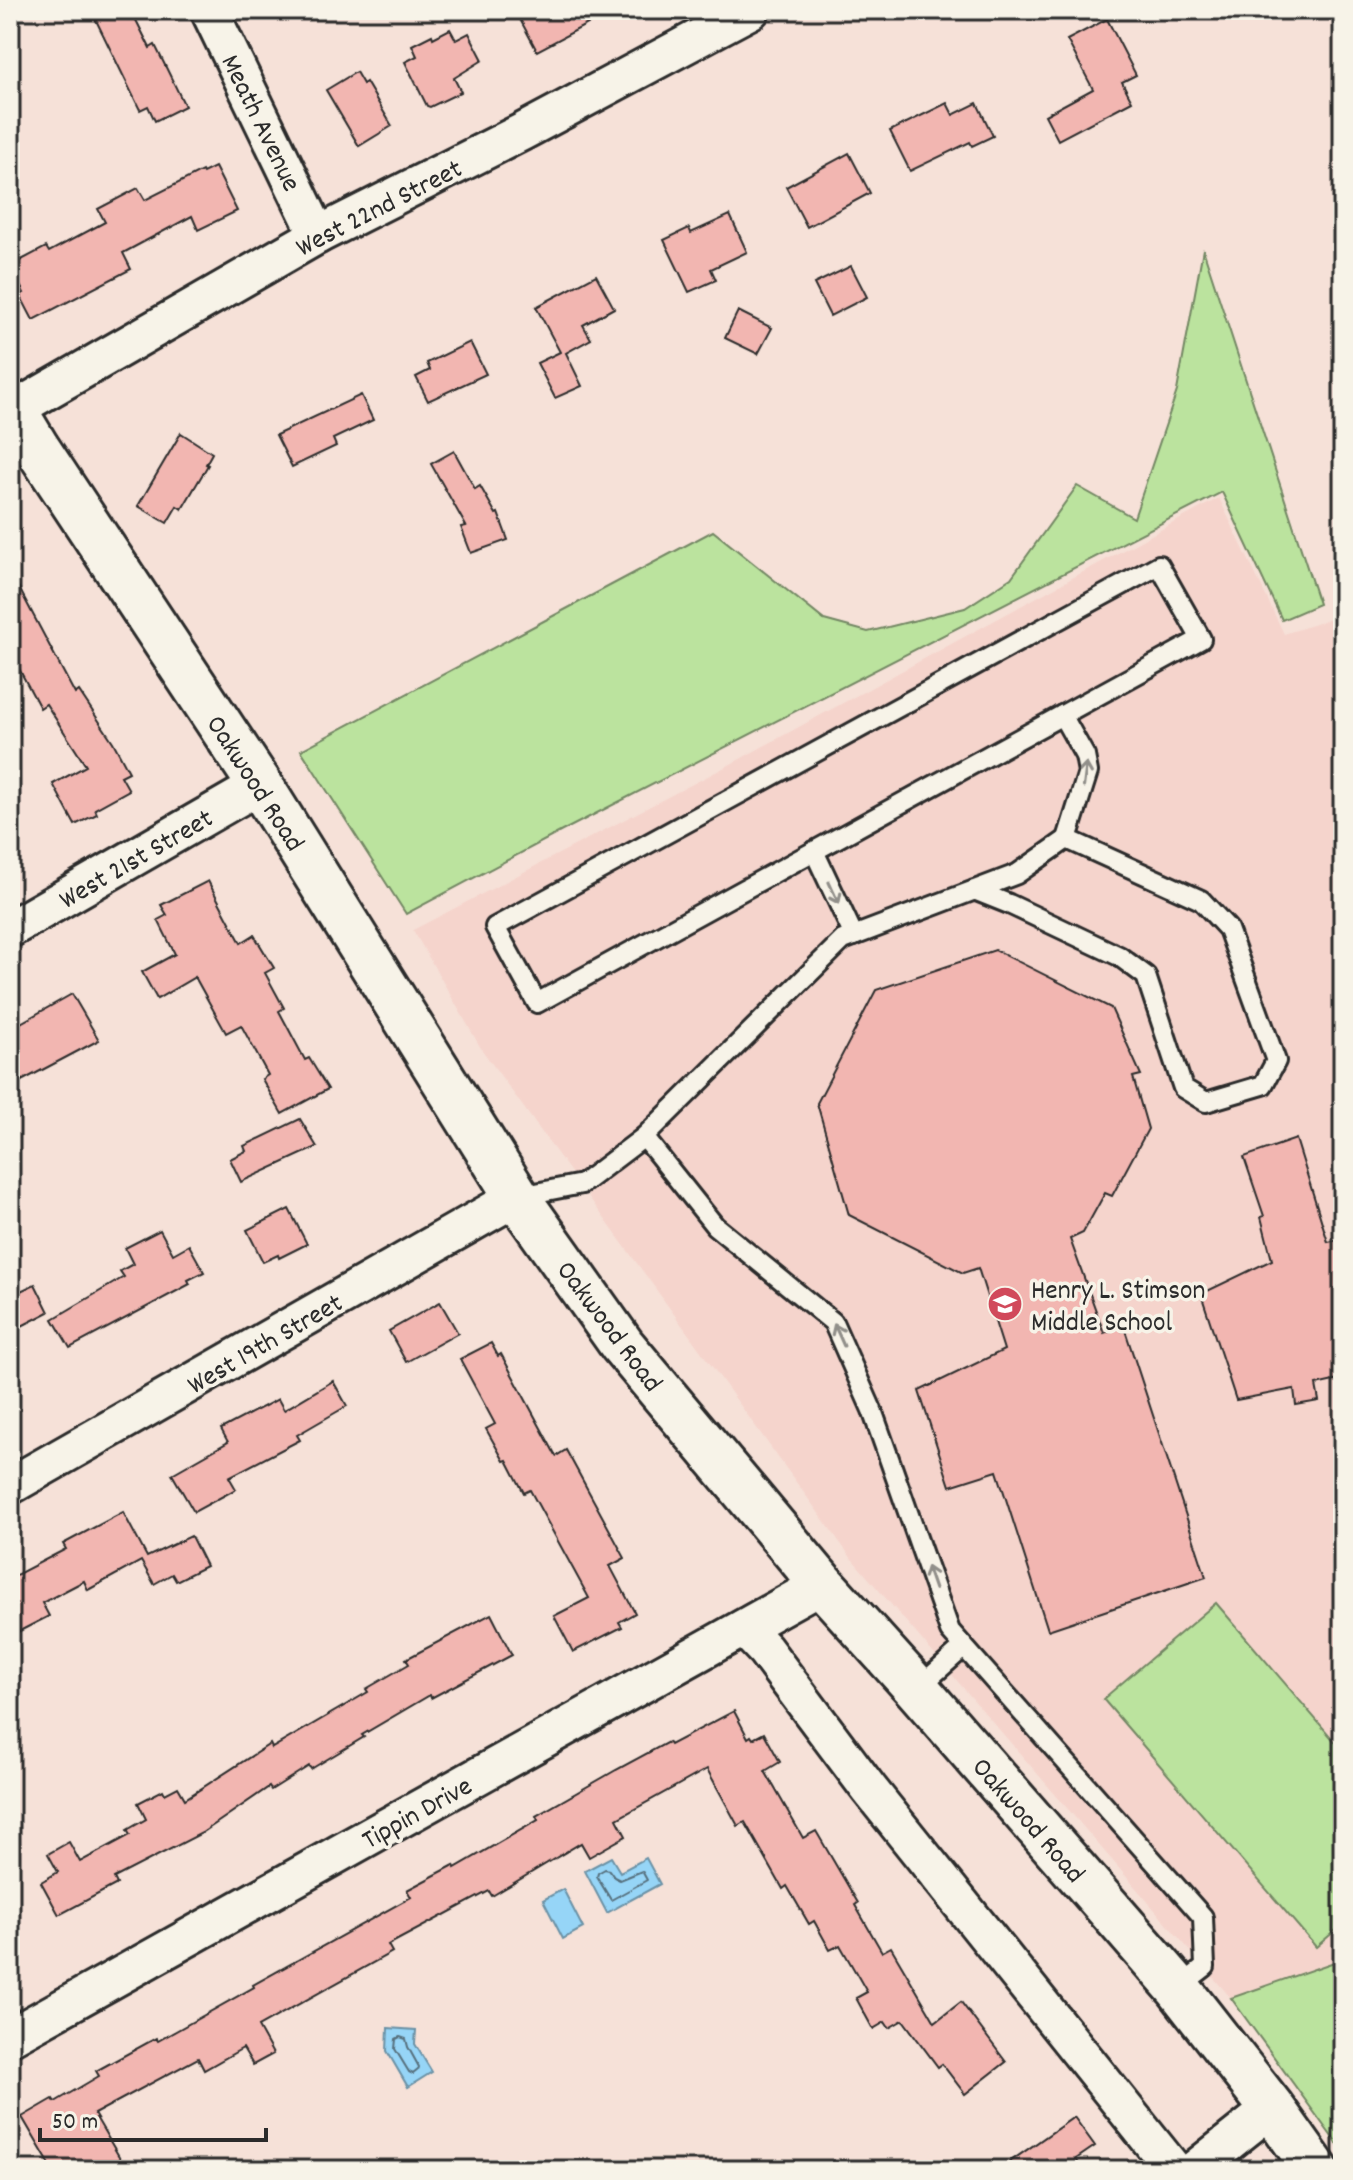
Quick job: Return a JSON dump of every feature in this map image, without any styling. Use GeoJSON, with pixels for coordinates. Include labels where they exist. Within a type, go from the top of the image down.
{"type":"FeatureCollection","features":[{"type":"Feature","properties":{"kind":"main road","name":"Oakwood Road"},"geometry":{"type":"LineString","coordinates":[[12,408],[260,785],[517,1197],[622,1345],[822,1584],[1178,1988],[1316,2170]]}},
{"type":"Feature","properties":{"kind":"street","name":"Meath Avenue"},"geometry":{"type":"LineString","coordinates":[[209,10],[318,235]]}},
{"type":"Feature","properties":{"kind":"street","name":"West 22nd Street"},"geometry":{"type":"LineString","coordinates":[[12,408],[318,235],[522,132],[751,10]]}},
{"type":"Feature","properties":{"kind":"street","name":"West 21st Street"},"geometry":{"type":"LineString","coordinates":[[10,929],[260,785]]}},
{"type":"Feature","properties":{"kind":"street","name":"West 19th Street"},"geometry":{"type":"LineString","coordinates":[[10,1486],[517,1197]]}},
{"type":"Feature","properties":{"kind":"street","name":"Tippin Drive"},"geometry":{"type":"LineString","coordinates":[[10,2037],[822,1584]]}},
{"type":"Feature","properties":{"kind":"street"},"geometry":{"type":"LineString","coordinates":[[744,1628],[765,1650],[869,1789],[1174,2170]]}},
{"type":"Feature","properties":{"kind":"street"},"geometry":{"type":"LineString","coordinates":[[1194,2170],[1272,2108]]}},
{"type":"Feature","properties":{"kind":"lane"},"geometry":{"type":"LineString","coordinates":[[1159,565],[1201,639],[1062,715],[537,1003],[495,927],[1159,565]]}},
{"type":"Feature","properties":{"kind":"lane"},"geometry":{"type":"LineString","coordinates":[[517,1197],[582,1184],[644,1137],[843,940],[1017,874],[1067,839],[1088,772],[1085,756],[1062,715]]}},
{"type":"Feature","properties":{"kind":"lane"},"geometry":{"type":"LineString","coordinates":[[974,890],[1119,956],[1146,976],[1183,1088],[1206,1102],[1263,1085],[1276,1061],[1228,929],[1201,900],[1067,839]]}},
{"type":"Feature","properties":{"kind":"lane"},"geometry":{"type":"LineString","coordinates":[[814,851],[854,936]]}},
{"type":"Feature","properties":{"kind":"lane"},"geometry":{"type":"LineString","coordinates":[[644,1137],[715,1226],[833,1322],[872,1410],[950,1631],[1203,1917],[1205,1967],[1178,1988]]}},
{"type":"Feature","properties":{"kind":"lane"},"geometry":{"type":"LineString","coordinates":[[917,1689],[964,1647]]}},
{"type":"Feature","properties":{"kind":"shaded area","name":"Henry L. Stimson Middle School"},"geometry":{"type":"Polygon","coordinates":[[[1219,498],[1284,634],[1343,615],[1343,1959],[1231,1998],[852,1559],[482,1050],[413,930],[731,764],[1219,498]]]}},
{"type":"Feature","properties":{"kind":"green space"},"geometry":{"type":"Polygon","coordinates":[[[1203,249],[1319,604],[1282,620],[1222,492],[406,914],[301,750],[713,531],[824,620],[868,632],[965,608],[1011,578],[1077,486],[1134,518],[1177,391],[1203,249]]]}},
{"type":"Feature","properties":{"kind":"green space"},"geometry":{"type":"Polygon","coordinates":[[[1216,1603],[1343,1751],[1343,1924],[1316,1947],[1103,1699],[1216,1603]]]}},
{"type":"Feature","properties":{"kind":"green space"},"geometry":{"type":"Polygon","coordinates":[[[1343,1959],[1343,2152],[1231,1998],[1343,1959]]]}},
{"type":"Feature","properties":{"kind":"water"},"geometry":{"type":"Polygon","coordinates":[[[611,1857],[620,1872],[646,1858],[660,1884],[607,1913],[585,1871],[611,1857]]]}},
{"type":"Feature","properties":{"kind":"water"},"geometry":{"type":"Polygon","coordinates":[[[563,1889],[583,1928],[563,1939],[543,1900],[563,1889]]]}},
{"type":"Feature","properties":{"kind":"water"},"geometry":{"type":"Polygon","coordinates":[[[388,2028],[416,2030],[415,2044],[432,2072],[408,2087],[387,2051],[388,2028]]]}},
{"type":"Feature","properties":{"kind":"building"},"geometry":{"type":"Polygon","coordinates":[[[91,10],[131,10],[150,48],[155,45],[185,106],[155,121],[148,106],[140,110],[91,10]]]}},
{"type":"Feature","properties":{"kind":"building"},"geometry":{"type":"Polygon","coordinates":[[[515,10],[614,10],[537,51],[515,10]]]}},
{"type":"Feature","properties":{"kind":"building"},"geometry":{"type":"Polygon","coordinates":[[[1107,19],[1136,75],[1122,82],[1132,101],[1058,140],[1045,115],[1093,89],[1067,40],[1107,19]]]}},
{"type":"Feature","properties":{"kind":"building"},"geometry":{"type":"Polygon","coordinates":[[[450,29],[456,40],[469,33],[483,60],[454,78],[461,92],[430,107],[405,62],[417,56],[412,45],[450,29]]]}},
{"type":"Feature","properties":{"kind":"building"},"geometry":{"type":"Polygon","coordinates":[[[356,72],[363,84],[366,82],[392,126],[359,146],[326,90],[356,72]]]}},
{"type":"Feature","properties":{"kind":"building"},"geometry":{"type":"Polygon","coordinates":[[[947,103],[953,115],[977,103],[993,136],[972,146],[970,142],[910,171],[890,131],[947,103]]]}},
{"type":"Feature","properties":{"kind":"building"},"geometry":{"type":"Polygon","coordinates":[[[849,153],[870,193],[807,227],[786,187],[849,153]]]}},
{"type":"Feature","properties":{"kind":"building"},"geometry":{"type":"Polygon","coordinates":[[[215,167],[237,211],[198,230],[192,216],[123,253],[131,269],[33,320],[10,266],[46,247],[49,252],[105,222],[98,209],[138,188],[145,200],[215,167]]]}},
{"type":"Feature","properties":{"kind":"building"},"geometry":{"type":"Polygon","coordinates":[[[730,215],[747,252],[711,269],[716,280],[689,292],[664,240],[689,228],[691,233],[730,215]]]}},
{"type":"Feature","properties":{"kind":"building"},"geometry":{"type":"Polygon","coordinates":[[[851,266],[867,297],[830,316],[814,284],[851,266]]]}},
{"type":"Feature","properties":{"kind":"building"},"geometry":{"type":"Polygon","coordinates":[[[596,275],[614,308],[583,325],[591,339],[566,353],[582,386],[555,398],[537,363],[560,352],[536,307],[596,275]]]}},
{"type":"Feature","properties":{"kind":"building"},"geometry":{"type":"Polygon","coordinates":[[[738,311],[772,328],[758,354],[725,338],[738,311]]]}},
{"type":"Feature","properties":{"kind":"building"},"geometry":{"type":"Polygon","coordinates":[[[470,342],[486,374],[428,401],[416,377],[430,370],[427,363],[470,342]]]}},
{"type":"Feature","properties":{"kind":"building"},"geometry":{"type":"Polygon","coordinates":[[[361,395],[373,420],[333,439],[336,446],[292,467],[276,435],[361,395]]]}},
{"type":"Feature","properties":{"kind":"building"},"geometry":{"type":"Polygon","coordinates":[[[181,433],[212,453],[182,509],[177,506],[167,523],[138,506],[181,433]]]}},
{"type":"Feature","properties":{"kind":"building"},"geometry":{"type":"Polygon","coordinates":[[[454,451],[475,489],[480,486],[498,513],[508,540],[471,553],[461,527],[466,526],[431,464],[454,451]]]}},
{"type":"Feature","properties":{"kind":"building"},"geometry":{"type":"Polygon","coordinates":[[[10,571],[75,694],[79,691],[129,772],[121,776],[129,790],[95,809],[97,814],[75,825],[53,784],[86,766],[46,704],[40,708],[10,652],[10,571]]]}},
{"type":"Feature","properties":{"kind":"building"},"geometry":{"type":"Polygon","coordinates":[[[208,881],[241,943],[254,935],[274,968],[265,973],[284,1008],[279,1011],[305,1060],[309,1058],[328,1089],[282,1114],[262,1079],[268,1075],[241,1025],[226,1033],[195,977],[157,999],[142,972],[175,954],[158,920],[167,915],[161,905],[208,881]]]}},
{"type":"Feature","properties":{"kind":"building"},"geometry":{"type":"Polygon","coordinates":[[[995,950],[1111,1008],[1141,1075],[1133,1077],[1148,1129],[1112,1196],[1105,1193],[1083,1233],[1070,1239],[1104,1333],[1120,1327],[1122,1331],[1125,1330],[1206,1577],[1048,1630],[997,1471],[950,1486],[919,1391],[1004,1350],[978,1268],[963,1273],[849,1215],[817,1103],[876,990],[995,950]]]}},
{"type":"Feature","properties":{"kind":"building"},"geometry":{"type":"Polygon","coordinates":[[[72,994],[99,1040],[10,1087],[10,1029],[72,994]]]}},
{"type":"Feature","properties":{"kind":"building"},"geometry":{"type":"Polygon","coordinates":[[[300,1119],[317,1147],[241,1182],[230,1159],[246,1151],[244,1146],[300,1119]]]}},
{"type":"Feature","properties":{"kind":"building"},"geometry":{"type":"Polygon","coordinates":[[[1296,1139],[1328,1242],[1343,1239],[1343,1379],[1316,1385],[1319,1401],[1296,1405],[1294,1389],[1236,1400],[1201,1294],[1272,1260],[1261,1217],[1264,1216],[1244,1157],[1296,1139]]]}},
{"type":"Feature","properties":{"kind":"building"},"geometry":{"type":"Polygon","coordinates":[[[289,1209],[307,1244],[263,1262],[247,1230],[289,1209]]]}},
{"type":"Feature","properties":{"kind":"building"},"geometry":{"type":"Polygon","coordinates":[[[160,1230],[173,1254],[189,1245],[204,1272],[188,1280],[190,1284],[70,1348],[53,1319],[124,1277],[120,1271],[133,1264],[125,1248],[160,1230]]]}},
{"type":"Feature","properties":{"kind":"building"},"geometry":{"type":"Polygon","coordinates":[[[35,1284],[49,1312],[10,1332],[10,1296],[35,1284]]]}},
{"type":"Feature","properties":{"kind":"building"},"geometry":{"type":"Polygon","coordinates":[[[440,1302],[458,1333],[406,1362],[389,1331],[440,1302]]]}},
{"type":"Feature","properties":{"kind":"building"},"geometry":{"type":"Polygon","coordinates":[[[491,1343],[498,1356],[501,1354],[556,1456],[566,1450],[625,1558],[610,1566],[635,1613],[619,1622],[622,1627],[573,1652],[554,1616],[589,1598],[530,1490],[524,1493],[486,1429],[495,1424],[460,1359],[491,1343]]]}},
{"type":"Feature","properties":{"kind":"building"},"geometry":{"type":"Polygon","coordinates":[[[333,1381],[347,1406],[297,1435],[300,1440],[229,1477],[236,1489],[194,1512],[172,1474],[228,1442],[221,1429],[278,1399],[284,1410],[333,1381]]]}},
{"type":"Feature","properties":{"kind":"building"},"geometry":{"type":"Polygon","coordinates":[[[123,1512],[147,1557],[191,1536],[206,1566],[176,1581],[172,1574],[154,1584],[141,1561],[88,1590],[84,1581],[42,1603],[49,1616],[10,1636],[10,1578],[66,1549],[63,1544],[123,1512]]]}},
{"type":"Feature","properties":{"kind":"building"},"geometry":{"type":"Polygon","coordinates":[[[491,1614],[512,1655],[431,1698],[430,1695],[311,1769],[309,1766],[271,1790],[269,1787],[202,1833],[114,1878],[117,1884],[59,1915],[41,1882],[58,1872],[48,1854],[69,1842],[80,1862],[130,1835],[127,1830],[146,1819],[138,1803],[163,1790],[165,1794],[178,1787],[185,1799],[270,1744],[272,1748],[368,1692],[366,1689],[409,1664],[406,1659],[491,1614]]]}},
{"type":"Feature","properties":{"kind":"building"},"geometry":{"type":"Polygon","coordinates":[[[734,1711],[748,1738],[751,1736],[753,1739],[764,1733],[780,1762],[765,1771],[803,1838],[816,1831],[882,1952],[891,1947],[935,2022],[961,2002],[1006,2062],[965,2094],[942,2064],[938,2067],[903,2020],[889,2028],[885,2022],[873,2029],[856,1998],[867,1992],[840,1945],[830,1950],[814,1921],[809,1924],[787,1886],[783,1889],[745,1822],[738,1826],[707,1769],[617,1819],[626,1836],[589,1857],[581,1843],[492,1896],[489,1891],[388,1945],[392,1952],[258,2027],[273,2054],[253,2065],[243,2048],[204,2070],[198,2058],[94,2114],[127,2170],[53,2170],[22,2117],[99,2076],[96,2071],[156,2038],[158,2041],[411,1897],[407,1890],[454,1865],[455,1868],[616,1770],[734,1711]]]}},
{"type":"Feature","properties":{"kind":"building"},"geometry":{"type":"Polygon","coordinates":[[[1074,2117],[1095,2146],[1076,2159],[1083,2170],[998,2170],[1074,2117]]]}},
{"type":"Feature","properties":{"kind":"place","name":"Henry L. Stimson Middle School"},"geometry":{"type":"Point","coordinates":[1005,1304]}}]}
